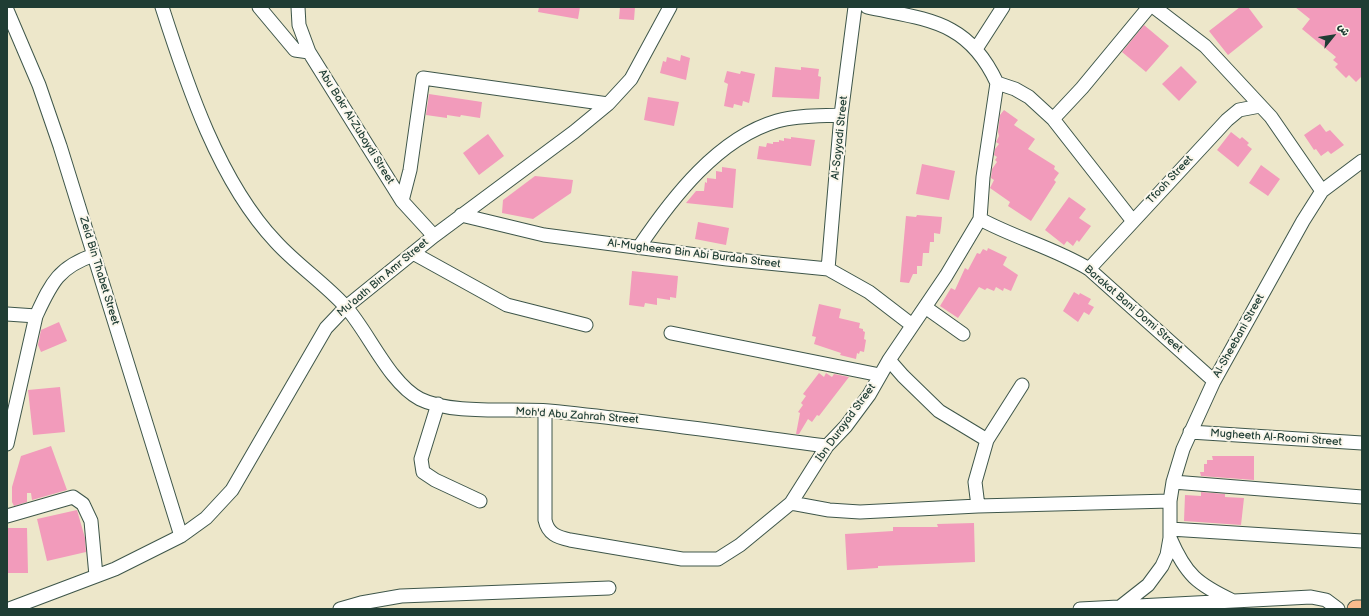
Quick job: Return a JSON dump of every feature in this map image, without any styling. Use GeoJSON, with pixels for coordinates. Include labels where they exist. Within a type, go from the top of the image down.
{"type":"FeatureCollection","features":[{"type":"Feature","properties":{"kind":"main road"},"geometry":{"type":"LineString","coordinates":[[1356,609],[1362,609]]}},
{"type":"Feature","properties":{"kind":"street","name":"Moh'd Abu Zahrah Street"},"geometry":{"type":"LineString","coordinates":[[162,7],[181,66],[206,129],[233,182],[254,214],[275,242],[346,307],[373,348],[407,390],[420,399],[438,404],[494,410],[545,411],[644,421],[828,446]]}},
{"type":"Feature","properties":{"kind":"street"},"geometry":{"type":"LineString","coordinates":[[259,7],[295,50],[309,52]]}},
{"type":"Feature","properties":{"kind":"street","name":"Abu Bakr Al-Zubaydi Street"},"geometry":{"type":"LineString","coordinates":[[298,7],[299,25],[309,52],[402,201],[434,236]]}},
{"type":"Feature","properties":{"kind":"street","name":"Mu'aath Bin Amr Street"},"geometry":{"type":"LineString","coordinates":[[9,609],[96,576],[148,553],[181,536],[206,518],[232,490],[326,328],[346,307],[434,236],[574,132],[608,104],[631,79],[670,7]]}},
{"type":"Feature","properties":{"kind":"street","name":"Al-Sayyadi Street"},"geometry":{"type":"LineString","coordinates":[[828,269],[841,115],[855,7]]}},
{"type":"Feature","properties":{"kind":"street"},"geometry":{"type":"LineString","coordinates":[[867,7],[943,24],[976,49],[990,67],[997,83],[1015,89],[1029,98],[1052,119],[1132,220]]}},
{"type":"Feature","properties":{"kind":"street"},"geometry":{"type":"LineString","coordinates":[[976,49],[1003,7]]}},
{"type":"Feature","properties":{"kind":"street"},"geometry":{"type":"LineString","coordinates":[[1052,119],[1156,8],[1205,46],[1280,128],[1322,191]]}},
{"type":"Feature","properties":{"kind":"street","name":"Zeid Bin Thabet Street"},"geometry":{"type":"LineString","coordinates":[[7,10],[41,91],[60,146],[138,393],[181,536]]}},
{"type":"Feature","properties":{"kind":"street"},"geometry":{"type":"LineString","coordinates":[[402,201],[410,170],[423,78],[608,104]]}},
{"type":"Feature","properties":{"kind":"street","name":"Ibn Durayad Street"},"geometry":{"type":"LineString","coordinates":[[545,411],[545,520],[546,527],[552,534],[570,540],[682,558],[718,559],[740,545],[791,503],[828,446],[858,411],[889,360],[946,276],[980,219],[983,177],[997,83]]}},
{"type":"Feature","properties":{"kind":"street","name":"Tfooh Street"},"geometry":{"type":"LineString","coordinates":[[1089,269],[1132,220],[1227,120],[1239,110],[1260,106]]}},
{"type":"Feature","properties":{"kind":"street"},"geometry":{"type":"LineString","coordinates":[[639,247],[659,217],[686,184],[734,143],[751,133],[778,121],[796,117],[841,115]]}},
{"type":"Feature","properties":{"kind":"street","name":"Al-Sheebani Street"},"geometry":{"type":"LineString","coordinates":[[1120,607],[1140,594],[1156,576],[1167,555],[1170,534],[1170,501],[1172,482],[1190,432],[1214,381],[1303,221],[1322,191],[1362,161]]}},
{"type":"Feature","properties":{"kind":"street","name":"Al-Mugheera Bin Abi Burdah Street"},"geometry":{"type":"LineString","coordinates":[[461,215],[544,235],[727,259],[828,269],[869,292],[912,325]]}},
{"type":"Feature","properties":{"kind":"street","name":"Barakat Bani Domi Street"},"geometry":{"type":"LineString","coordinates":[[980,219],[1010,234],[1065,255],[1089,269],[1214,381]]}},
{"type":"Feature","properties":{"kind":"street"},"geometry":{"type":"LineString","coordinates":[[413,253],[507,305],[586,325]]}},
{"type":"Feature","properties":{"kind":"street"},"geometry":{"type":"LineString","coordinates":[[7,444],[9,419],[36,316],[47,293],[59,275],[70,265],[94,255]]}},
{"type":"Feature","properties":{"kind":"street"},"geometry":{"type":"LineString","coordinates":[[926,307],[964,334]]}},
{"type":"Feature","properties":{"kind":"street"},"geometry":{"type":"LineString","coordinates":[[7,314],[36,316]]}},
{"type":"Feature","properties":{"kind":"street"},"geometry":{"type":"LineString","coordinates":[[671,333],[880,375]]}},
{"type":"Feature","properties":{"kind":"street"},"geometry":{"type":"LineString","coordinates":[[889,360],[903,376],[939,411],[987,440]]}},
{"type":"Feature","properties":{"kind":"street"},"geometry":{"type":"LineString","coordinates":[[978,506],[975,482],[987,440],[1022,385]]}},
{"type":"Feature","properties":{"kind":"street"},"geometry":{"type":"LineString","coordinates":[[438,404],[421,459],[423,472],[435,480],[480,501]]}},
{"type":"Feature","properties":{"kind":"street","name":"Mugheeth Al-Roomi Street"},"geometry":{"type":"LineString","coordinates":[[1190,432],[1362,443]]}},
{"type":"Feature","properties":{"kind":"street"},"geometry":{"type":"LineString","coordinates":[[1172,482],[1362,497]]}},
{"type":"Feature","properties":{"kind":"street"},"geometry":{"type":"LineString","coordinates":[[7,516],[73,497],[83,504],[91,521],[96,576]]}},
{"type":"Feature","properties":{"kind":"street"},"geometry":{"type":"LineString","coordinates":[[791,503],[829,510],[860,512],[978,506],[1170,501]]}},
{"type":"Feature","properties":{"kind":"street"},"geometry":{"type":"LineString","coordinates":[[1170,534],[1362,541]]}},
{"type":"Feature","properties":{"kind":"street","name":"Al-Sheebani Street"},"geometry":{"type":"LineString","coordinates":[[1170,534],[1179,559],[1190,575],[1206,588],[1234,602]]}},
{"type":"Feature","properties":{"kind":"street"},"geometry":{"type":"LineString","coordinates":[[340,609],[361,603],[401,596],[609,588]]}},
{"type":"Feature","properties":{"kind":"street"},"geometry":{"type":"LineString","coordinates":[[1080,609],[1234,602],[1311,596],[1326,600],[1338,609]]}},
{"type":"Feature","properties":{"kind":"building"},"geometry":{"type":"Polygon","coordinates":[[[539,7],[580,7],[578,19],[538,12],[539,7]]]}},
{"type":"Feature","properties":{"kind":"building"},"geometry":{"type":"Polygon","coordinates":[[[620,7],[635,7],[634,20],[619,19],[620,7]]]}},
{"type":"Feature","properties":{"kind":"building"},"geometry":{"type":"Polygon","coordinates":[[[1240,7],[1248,7],[1263,27],[1228,55],[1209,31],[1240,7]]]}},
{"type":"Feature","properties":{"kind":"building"},"geometry":{"type":"Polygon","coordinates":[[[1295,7],[1362,7],[1362,76],[1356,82],[1349,75],[1346,78],[1335,67],[1338,64],[1333,60],[1336,57],[1302,29],[1310,19],[1295,7]]]}},
{"type":"Feature","properties":{"kind":"building"},"geometry":{"type":"Polygon","coordinates":[[[1144,25],[1169,46],[1146,72],[1122,52],[1144,25]]]}},
{"type":"Feature","properties":{"kind":"building"},"geometry":{"type":"Polygon","coordinates":[[[681,55],[690,58],[686,80],[660,73],[663,61],[666,62],[667,57],[680,61],[681,55]]]}},
{"type":"Feature","properties":{"kind":"building"},"geometry":{"type":"Polygon","coordinates":[[[1181,66],[1197,82],[1179,101],[1162,84],[1181,66]]]}},
{"type":"Feature","properties":{"kind":"building"},"geometry":{"type":"Polygon","coordinates":[[[775,67],[801,70],[801,67],[819,69],[818,76],[821,77],[819,99],[772,97],[775,67]]]}},
{"type":"Feature","properties":{"kind":"building"},"geometry":{"type":"Polygon","coordinates":[[[727,71],[740,74],[741,71],[755,74],[749,103],[743,101],[742,106],[734,104],[733,108],[724,106],[728,84],[724,82],[727,71]]]}},
{"type":"Feature","properties":{"kind":"building"},"geometry":{"type":"Polygon","coordinates":[[[429,94],[482,102],[480,118],[461,115],[460,117],[447,115],[447,118],[426,115],[429,94]]]}},
{"type":"Feature","properties":{"kind":"building"},"geometry":{"type":"Polygon","coordinates":[[[648,97],[679,102],[674,126],[644,120],[648,97]]]}},
{"type":"Feature","properties":{"kind":"building"},"geometry":{"type":"Polygon","coordinates":[[[1004,110],[1018,120],[1014,125],[1035,139],[1028,149],[1055,166],[1054,169],[1059,173],[1054,180],[1056,182],[1031,221],[1008,206],[1010,202],[990,188],[994,180],[991,178],[992,169],[997,162],[995,160],[997,157],[994,155],[995,149],[999,144],[996,142],[999,136],[1000,115],[1004,110]]]}},
{"type":"Feature","properties":{"kind":"building"},"geometry":{"type":"Polygon","coordinates":[[[1320,124],[1326,132],[1330,130],[1344,145],[1331,154],[1328,151],[1321,156],[1316,149],[1314,150],[1304,135],[1320,124]]]}},
{"type":"Feature","properties":{"kind":"building"},"geometry":{"type":"Polygon","coordinates":[[[1231,132],[1240,139],[1242,137],[1249,143],[1247,145],[1252,149],[1238,167],[1217,150],[1231,132]]]}},
{"type":"Feature","properties":{"kind":"building"},"geometry":{"type":"Polygon","coordinates":[[[488,134],[504,156],[479,175],[463,153],[488,134]]]}},
{"type":"Feature","properties":{"kind":"building"},"geometry":{"type":"Polygon","coordinates":[[[791,137],[815,140],[811,166],[757,159],[759,146],[766,147],[767,143],[773,144],[773,142],[779,142],[779,140],[784,141],[784,138],[791,139],[791,137]]]}},
{"type":"Feature","properties":{"kind":"building"},"geometry":{"type":"Polygon","coordinates":[[[922,164],[955,171],[949,200],[916,194],[922,164]]]}},
{"type":"Feature","properties":{"kind":"building"},"geometry":{"type":"Polygon","coordinates":[[[1261,165],[1280,179],[1268,196],[1249,183],[1261,165]]]}},
{"type":"Feature","properties":{"kind":"building"},"geometry":{"type":"Polygon","coordinates":[[[722,167],[736,169],[733,208],[686,203],[696,191],[704,191],[707,178],[716,179],[716,171],[722,172],[722,167]]]}},
{"type":"Feature","properties":{"kind":"building"},"geometry":{"type":"Polygon","coordinates":[[[535,176],[573,180],[571,193],[533,219],[502,213],[503,200],[535,176]]]}},
{"type":"Feature","properties":{"kind":"building"},"geometry":{"type":"Polygon","coordinates":[[[1069,197],[1086,209],[1079,218],[1091,226],[1079,242],[1077,240],[1073,246],[1067,241],[1064,245],[1045,230],[1069,197]]]}},
{"type":"Feature","properties":{"kind":"building"},"geometry":{"type":"Polygon","coordinates":[[[917,215],[942,217],[940,234],[934,233],[934,242],[930,242],[929,253],[923,253],[922,266],[917,266],[917,274],[913,274],[909,283],[900,282],[906,216],[916,217],[917,215]]]}},
{"type":"Feature","properties":{"kind":"building"},"geometry":{"type":"Polygon","coordinates":[[[698,222],[729,228],[726,245],[695,239],[698,222]]]}},
{"type":"Feature","properties":{"kind":"building"},"geometry":{"type":"Polygon","coordinates":[[[988,248],[1007,257],[1003,265],[1018,275],[1011,291],[1004,288],[1003,291],[996,287],[994,291],[987,288],[985,290],[979,287],[958,318],[940,306],[951,288],[955,290],[965,268],[968,270],[977,253],[980,254],[983,249],[987,251],[988,248]]]}},
{"type":"Feature","properties":{"kind":"building"},"geometry":{"type":"Polygon","coordinates":[[[632,271],[678,276],[676,298],[670,297],[670,300],[657,298],[657,305],[645,303],[644,307],[629,305],[632,271]]]}},
{"type":"Feature","properties":{"kind":"building"},"geometry":{"type":"Polygon","coordinates":[[[1074,292],[1079,295],[1080,293],[1091,299],[1088,304],[1094,307],[1089,315],[1084,312],[1078,322],[1063,311],[1074,292]]]}},
{"type":"Feature","properties":{"kind":"building"},"geometry":{"type":"Polygon","coordinates":[[[819,304],[841,309],[839,318],[860,323],[859,328],[863,329],[865,332],[864,339],[866,340],[864,352],[860,351],[859,354],[857,353],[856,359],[840,355],[841,353],[814,344],[816,337],[812,336],[819,304]]]}},
{"type":"Feature","properties":{"kind":"building"},"geometry":{"type":"Polygon","coordinates":[[[59,322],[67,341],[41,352],[38,345],[41,330],[59,322]]]}},
{"type":"Feature","properties":{"kind":"building"},"geometry":{"type":"Polygon","coordinates":[[[819,373],[824,377],[826,373],[832,377],[834,374],[849,377],[819,416],[817,415],[812,422],[808,419],[799,434],[796,434],[800,413],[798,412],[803,405],[801,403],[806,396],[803,394],[819,373]]]}},
{"type":"Feature","properties":{"kind":"building"},"geometry":{"type":"Polygon","coordinates":[[[60,387],[65,432],[33,435],[28,390],[60,387]]]}},
{"type":"Feature","properties":{"kind":"building"},"geometry":{"type":"Polygon","coordinates":[[[51,446],[67,490],[32,500],[31,493],[27,493],[27,502],[14,506],[12,502],[12,487],[21,456],[51,446]]]}},
{"type":"Feature","properties":{"kind":"building"},"geometry":{"type":"Polygon","coordinates":[[[1212,456],[1254,456],[1254,480],[1201,476],[1200,472],[1204,472],[1204,464],[1207,464],[1207,460],[1213,460],[1212,456]]]}},
{"type":"Feature","properties":{"kind":"building"},"geometry":{"type":"Polygon","coordinates":[[[1201,492],[1225,494],[1225,497],[1244,498],[1241,525],[1184,521],[1185,495],[1201,496],[1201,492]]]}},
{"type":"Feature","properties":{"kind":"building"},"geometry":{"type":"Polygon","coordinates":[[[77,510],[85,538],[86,552],[47,561],[37,519],[77,510]]]}},
{"type":"Feature","properties":{"kind":"building"},"geometry":{"type":"Polygon","coordinates":[[[974,523],[975,562],[878,566],[878,568],[847,570],[845,534],[893,531],[893,527],[938,527],[937,524],[974,523]]]}},
{"type":"Feature","properties":{"kind":"building"},"geometry":{"type":"Polygon","coordinates":[[[7,528],[27,528],[28,573],[7,573],[7,528]]]}}]}
